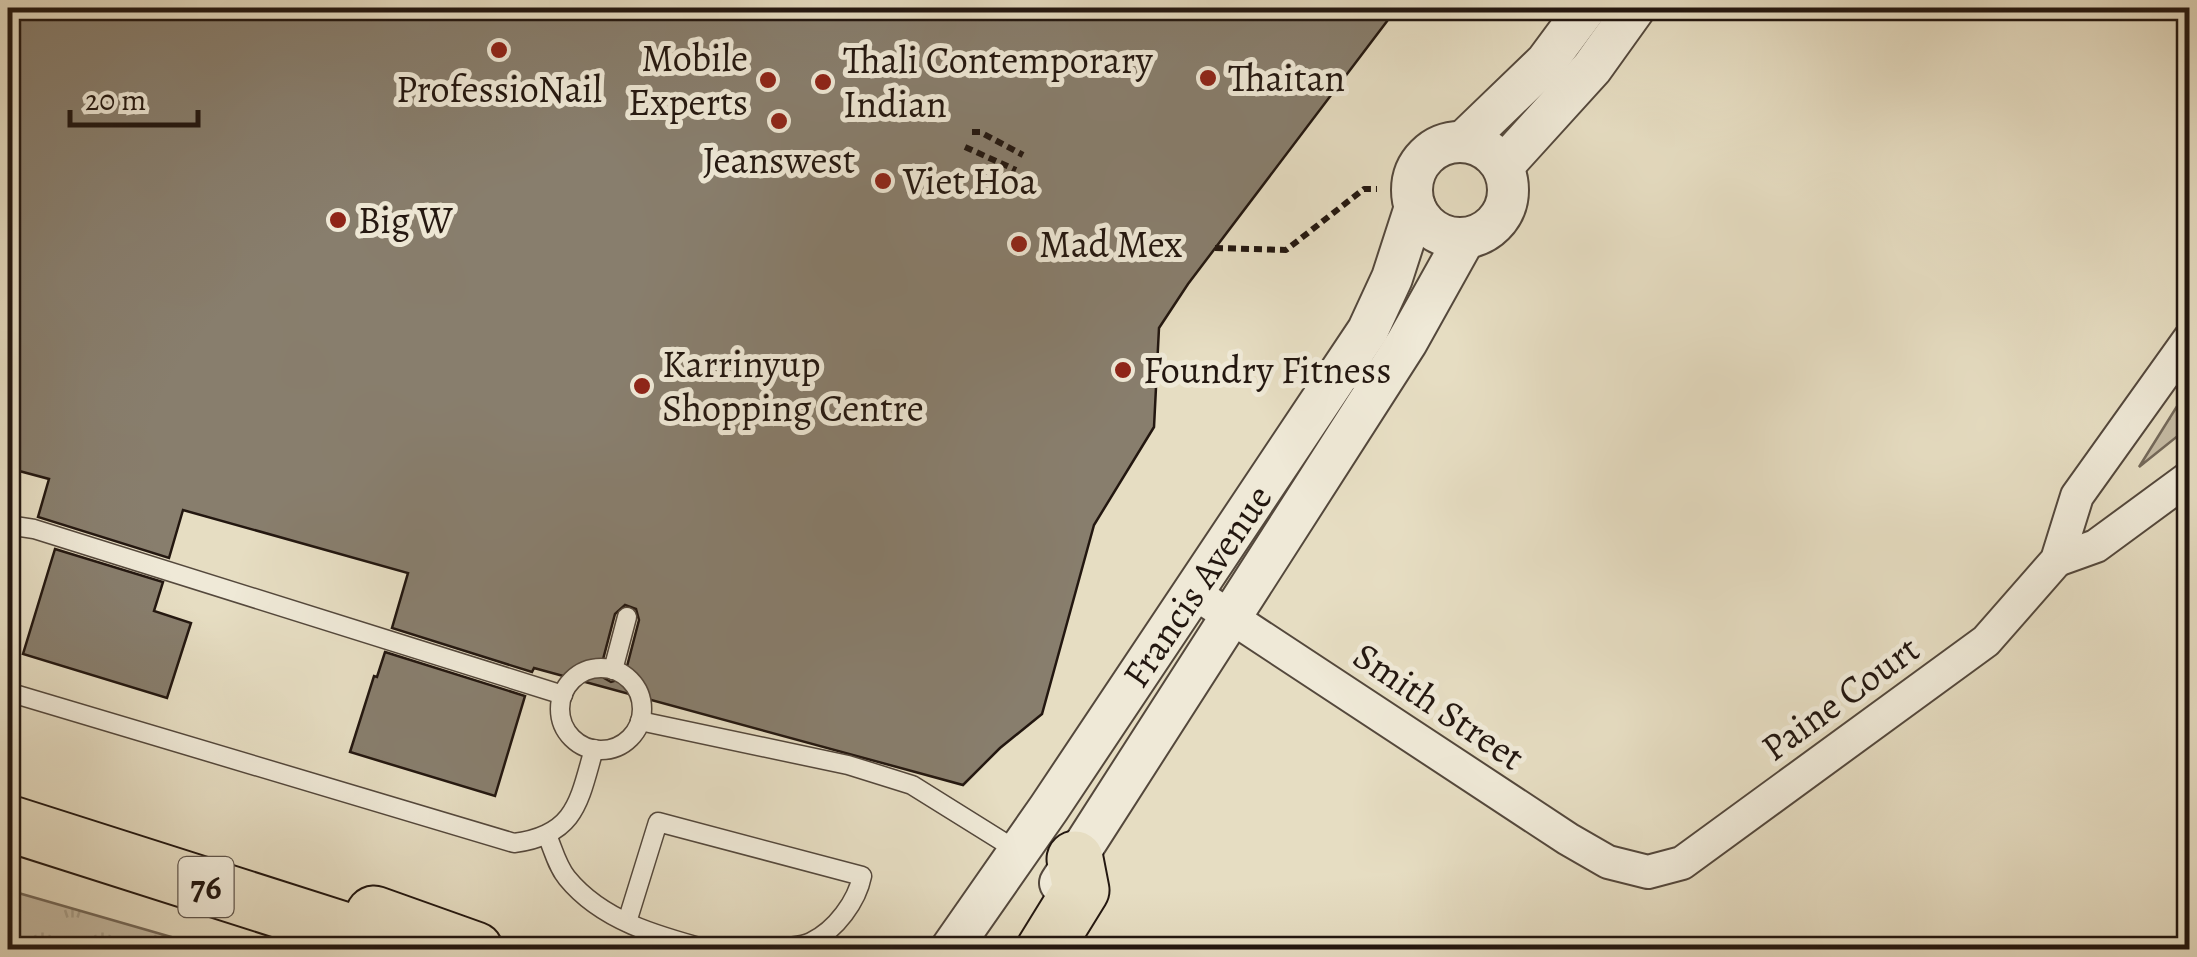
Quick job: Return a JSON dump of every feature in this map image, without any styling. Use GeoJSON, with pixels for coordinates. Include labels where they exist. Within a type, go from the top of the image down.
{"type":"FeatureCollection","features":[{"type":"Feature","properties":{"kind":"highway","name":"76"},"geometry":{"type":"LineString","coordinates":[[8,823],[306,931],[406,950]]}},
{"type":"Feature","properties":{"kind":"highway"},"geometry":{"type":"LineString","coordinates":[[1044,950],[1081,890],[1075,860]]}},
{"type":"Feature","properties":{"kind":"highway"},"geometry":{"type":"LineString","coordinates":[[306,931],[329,898],[475,950]]}},
{"type":"Feature","properties":{"kind":"street","name":"Francis Avenue"},"geometry":{"type":"LineString","coordinates":[[950,950],[1368,330],[1392,278],[1421,162],[1432,150],[1447,143],[1463,142],[1546,62],[1586,8]]}},
{"type":"Feature","properties":{"kind":"street"},"geometry":{"type":"LineString","coordinates":[[1463,142],[1479,145],[1503,166],[1592,68],[1635,8]]}},
{"type":"Feature","properties":{"kind":"street","name":"Francis Avenue"},"geometry":{"type":"LineString","coordinates":[[1018,950],[1407,342],[1466,238],[1481,234],[1504,212],[1508,181],[1503,166]]}},
{"type":"Feature","properties":{"kind":"street"},"geometry":{"type":"LineString","coordinates":[[1413,199],[1423,221],[1435,232],[1449,238],[1466,238]]}},
{"type":"Feature","properties":{"kind":"street","name":"Paine Court"},"geometry":{"type":"LineString","coordinates":[[1648,872],[1682,863],[1986,641],[2056,560],[2078,496],[2190,338]]}},
{"type":"Feature","properties":{"kind":"street","name":"Paine Court"},"geometry":{"type":"LineString","coordinates":[[2056,560],[2096,546],[2190,477]]}},
{"type":"Feature","properties":{"kind":"street","name":"Smith Street"},"geometry":{"type":"LineString","coordinates":[[1193,592],[1568,839],[1608,862],[1648,872]]}},
{"type":"Feature","properties":{"kind":"lane"},"geometry":{"type":"LineString","coordinates":[[8,525],[34,529],[563,695]]}},
{"type":"Feature","properties":{"kind":"lane"},"geometry":{"type":"LineString","coordinates":[[613,670],[627,616]]}},
{"type":"Feature","properties":{"kind":"lane"},"geometry":{"type":"LineString","coordinates":[[586,670],[613,670],[635,686],[641,699],[640,721],[620,746],[594,749],[581,745],[563,726],[563,695],[586,670]]}},
{"type":"Feature","properties":{"kind":"lane"},"geometry":{"type":"LineString","coordinates":[[8,692],[514,843],[547,836],[564,826],[577,807],[594,749]]}},
{"type":"Feature","properties":{"kind":"lane"},"geometry":{"type":"LineString","coordinates":[[640,721],[848,765],[912,785],[1018,851]]}},
{"type":"Feature","properties":{"kind":"lane"},"geometry":{"type":"LineString","coordinates":[[626,922],[658,822],[862,876],[858,894],[840,918],[810,943],[733,950]]}},
{"type":"Feature","properties":{"kind":"lane"},"geometry":{"type":"LineString","coordinates":[[547,836],[565,876],[598,907],[651,934],[710,950]]}},
{"type":"Feature","properties":{"kind":"path"},"geometry":{"type":"LineString","coordinates":[[972,132],[980,132],[1022,155]]}},
{"type":"Feature","properties":{"kind":"path"},"geometry":{"type":"LineString","coordinates":[[965,146],[1016,170]]}},
{"type":"Feature","properties":{"kind":"path"},"geometry":{"type":"LineString","coordinates":[[1215,248],[1286,250],[1364,188],[1413,199]]}},
{"type":"Feature","properties":{"kind":"green space"},"geometry":{"type":"Polygon","coordinates":[[[2189,387],[2189,427],[2139,467],[2189,387]]]}},
{"type":"Feature","properties":{"kind":"green space"},"geometry":{"type":"Polygon","coordinates":[[[8,890],[213,949],[8,949],[8,890]]]}},
{"type":"Feature","properties":{"kind":"building","name":"Karrinyup Shopping Centre"},"geometry":{"type":"Polygon","coordinates":[[[8,8],[1397,8],[1159,328],[1154,427],[1094,525],[1042,714],[963,785],[534,668],[532,672],[392,628],[408,573],[183,510],[169,558],[38,517],[49,479],[8,468],[8,8]],[[625,605],[615,614],[601,667],[604,678],[611,682],[625,674],[639,620],[636,609],[625,605]]]}},
{"type":"Feature","properties":{"kind":"building"},"geometry":{"type":"Polygon","coordinates":[[[55,549],[163,582],[154,611],[191,623],[167,698],[23,654],[55,549]]]}},
{"type":"Feature","properties":{"kind":"building"},"geometry":{"type":"Polygon","coordinates":[[[385,652],[525,696],[495,796],[350,752],[385,652]]]}},
{"type":"Feature","properties":{"kind":"place","name":"ProfessioNail"},"geometry":{"type":"Point","coordinates":[499,50]}},
{"type":"Feature","properties":{"kind":"place","name":"Thaitan"},"geometry":{"type":"Point","coordinates":[1208,78]}},
{"type":"Feature","properties":{"kind":"place","name":"Mobile Experts"},"geometry":{"type":"Point","coordinates":[768,80]}},
{"type":"Feature","properties":{"kind":"place","name":"Thali Contemporary Indian"},"geometry":{"type":"Point","coordinates":[823,82]}},
{"type":"Feature","properties":{"kind":"place","name":"Jeanswest"},"geometry":{"type":"Point","coordinates":[779,121]}},
{"type":"Feature","properties":{"kind":"place","name":"Viet Hoa"},"geometry":{"type":"Point","coordinates":[883,181]}},
{"type":"Feature","properties":{"kind":"place","name":"Big W"},"geometry":{"type":"Point","coordinates":[338,220]}},
{"type":"Feature","properties":{"kind":"place","name":"Mad Mex"},"geometry":{"type":"Point","coordinates":[1019,244]}},
{"type":"Feature","properties":{"kind":"place","name":"Foundry Fitness"},"geometry":{"type":"Point","coordinates":[1123,370]}},
{"type":"Feature","properties":{"kind":"place","name":"Karrinyup Shopping Centre"},"geometry":{"type":"Point","coordinates":[642,386]}}]}
